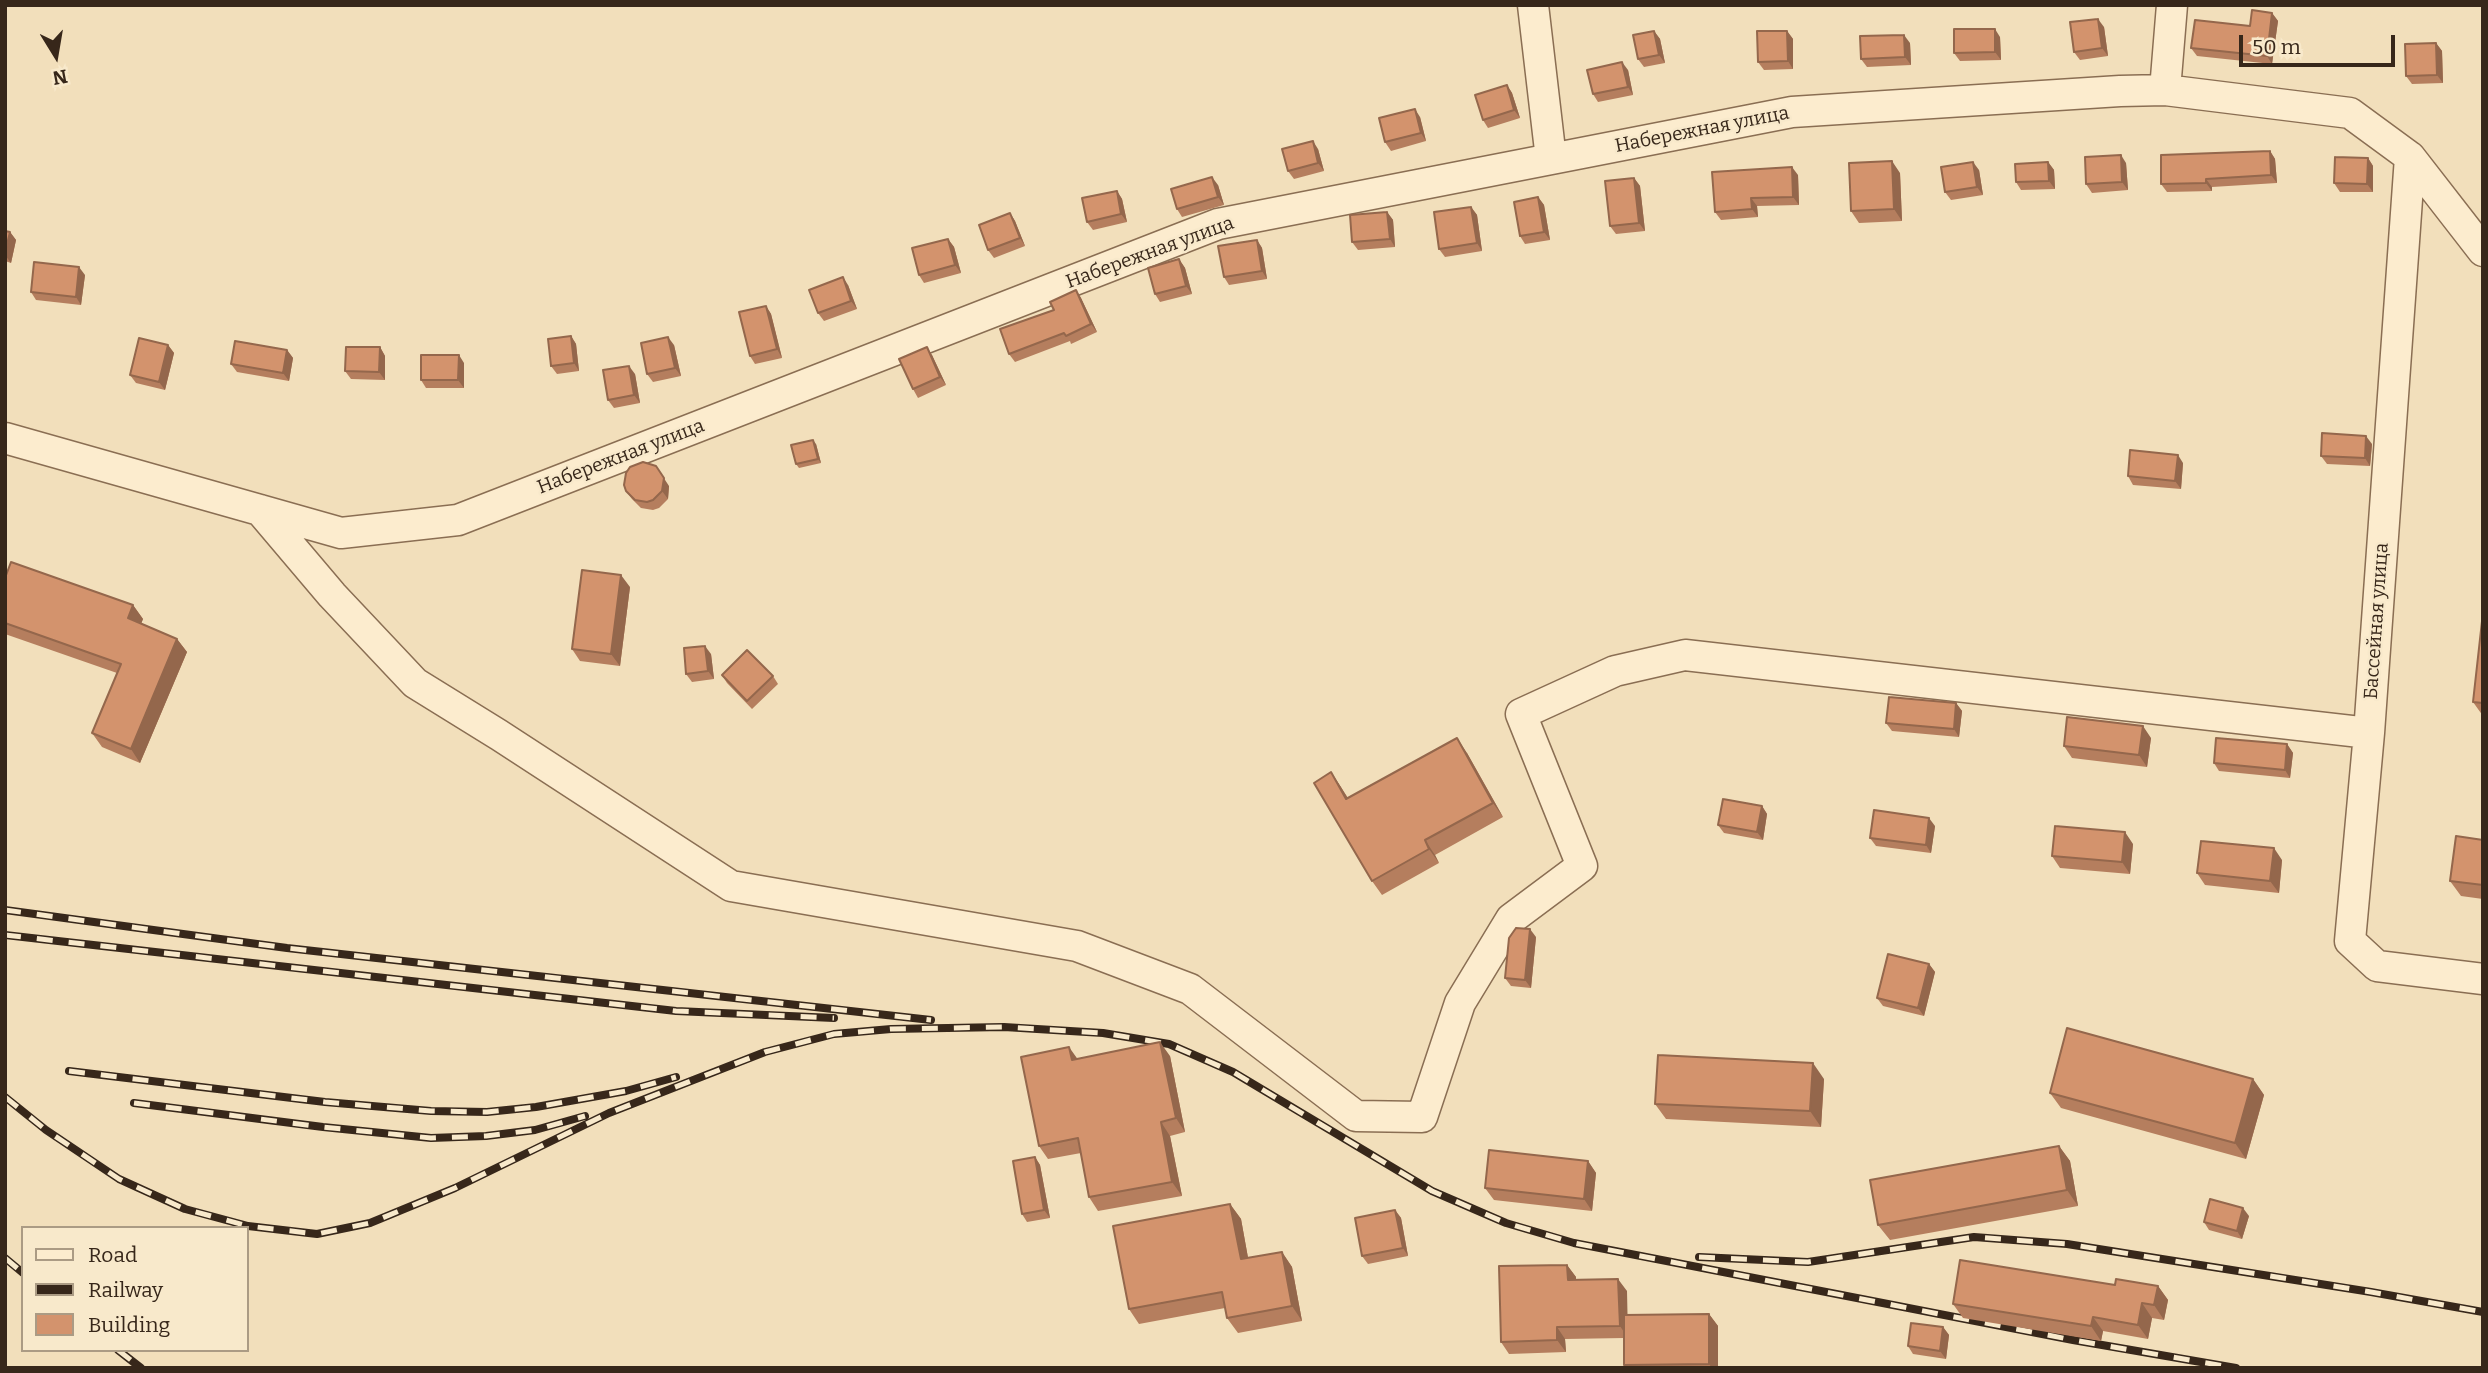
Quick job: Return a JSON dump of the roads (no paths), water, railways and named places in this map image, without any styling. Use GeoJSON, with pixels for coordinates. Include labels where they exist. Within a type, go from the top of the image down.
{"type":"FeatureCollection","features":[{"type":"Feature","properties":{"kind":"street"},"geometry":{"type":"LineString","coordinates":[[1532,5],[1551,159]]}},
{"type":"Feature","properties":{"kind":"street"},"geometry":{"type":"LineString","coordinates":[[2165,90],[2172,5]]}},
{"type":"Feature","properties":{"kind":"street","name":"Набережная улица"},"geometry":{"type":"LineString","coordinates":[[5,438],[341,533],[458,520],[1218,223],[1792,112],[2165,90],[2350,113],[2410,157],[2483,251]]}},
{"type":"Feature","properties":{"kind":"street","name":"Бассейная улица"},"geometry":{"type":"LineString","coordinates":[[2410,157],[2369,733],[2350,941],[2377,966],[2483,979]]}},
{"type":"Feature","properties":{"kind":"street"},"geometry":{"type":"LineString","coordinates":[[260,510],[332,595],[415,683],[732,886],[1077,946],[1190,989],[1356,1116],[1422,1116],[1460,1003],[1511,919],[1582,866],[1521,714],[1615,671],[1685,655],[2369,733]]}},
{"type":"Feature","properties":{"kind":"railway"},"geometry":{"type":"LineString","coordinates":[[5,910],[287,948],[931,1020]]}},
{"type":"Feature","properties":{"kind":"railway"},"geometry":{"type":"LineString","coordinates":[[5,935],[676,1011],[834,1018]]}},
{"type":"Feature","properties":{"kind":"railway"},"geometry":{"type":"LineString","coordinates":[[5,1097],[46,1130],[119,1179],[185,1209],[248,1226],[317,1234],[370,1223],[455,1188],[609,1113],[765,1052],[834,1034],[891,1029],[1004,1027],[1103,1033],[1169,1044],[1233,1072],[1432,1191],[1506,1223],[1574,1243],[2073,1340],[2236,1368]]}},
{"type":"Feature","properties":{"kind":"railway"},"geometry":{"type":"LineString","coordinates":[[69,1071],[325,1102],[431,1111],[487,1112],[536,1107],[626,1091],[676,1077]]}},
{"type":"Feature","properties":{"kind":"railway"},"geometry":{"type":"LineString","coordinates":[[134,1103],[431,1138],[486,1136],[535,1130],[585,1116]]}},
{"type":"Feature","properties":{"kind":"railway"},"geometry":{"type":"LineString","coordinates":[[1699,1257],[1808,1262],[1974,1237],[2067,1244],[2483,1312]]}},
{"type":"Feature","properties":{"kind":"railway"},"geometry":{"type":"LineString","coordinates":[[5,1258],[21,1271]]}},
{"type":"Feature","properties":{"kind":"railway"},"geometry":{"type":"LineString","coordinates":[[121,1352],[141,1368]]}}]}
